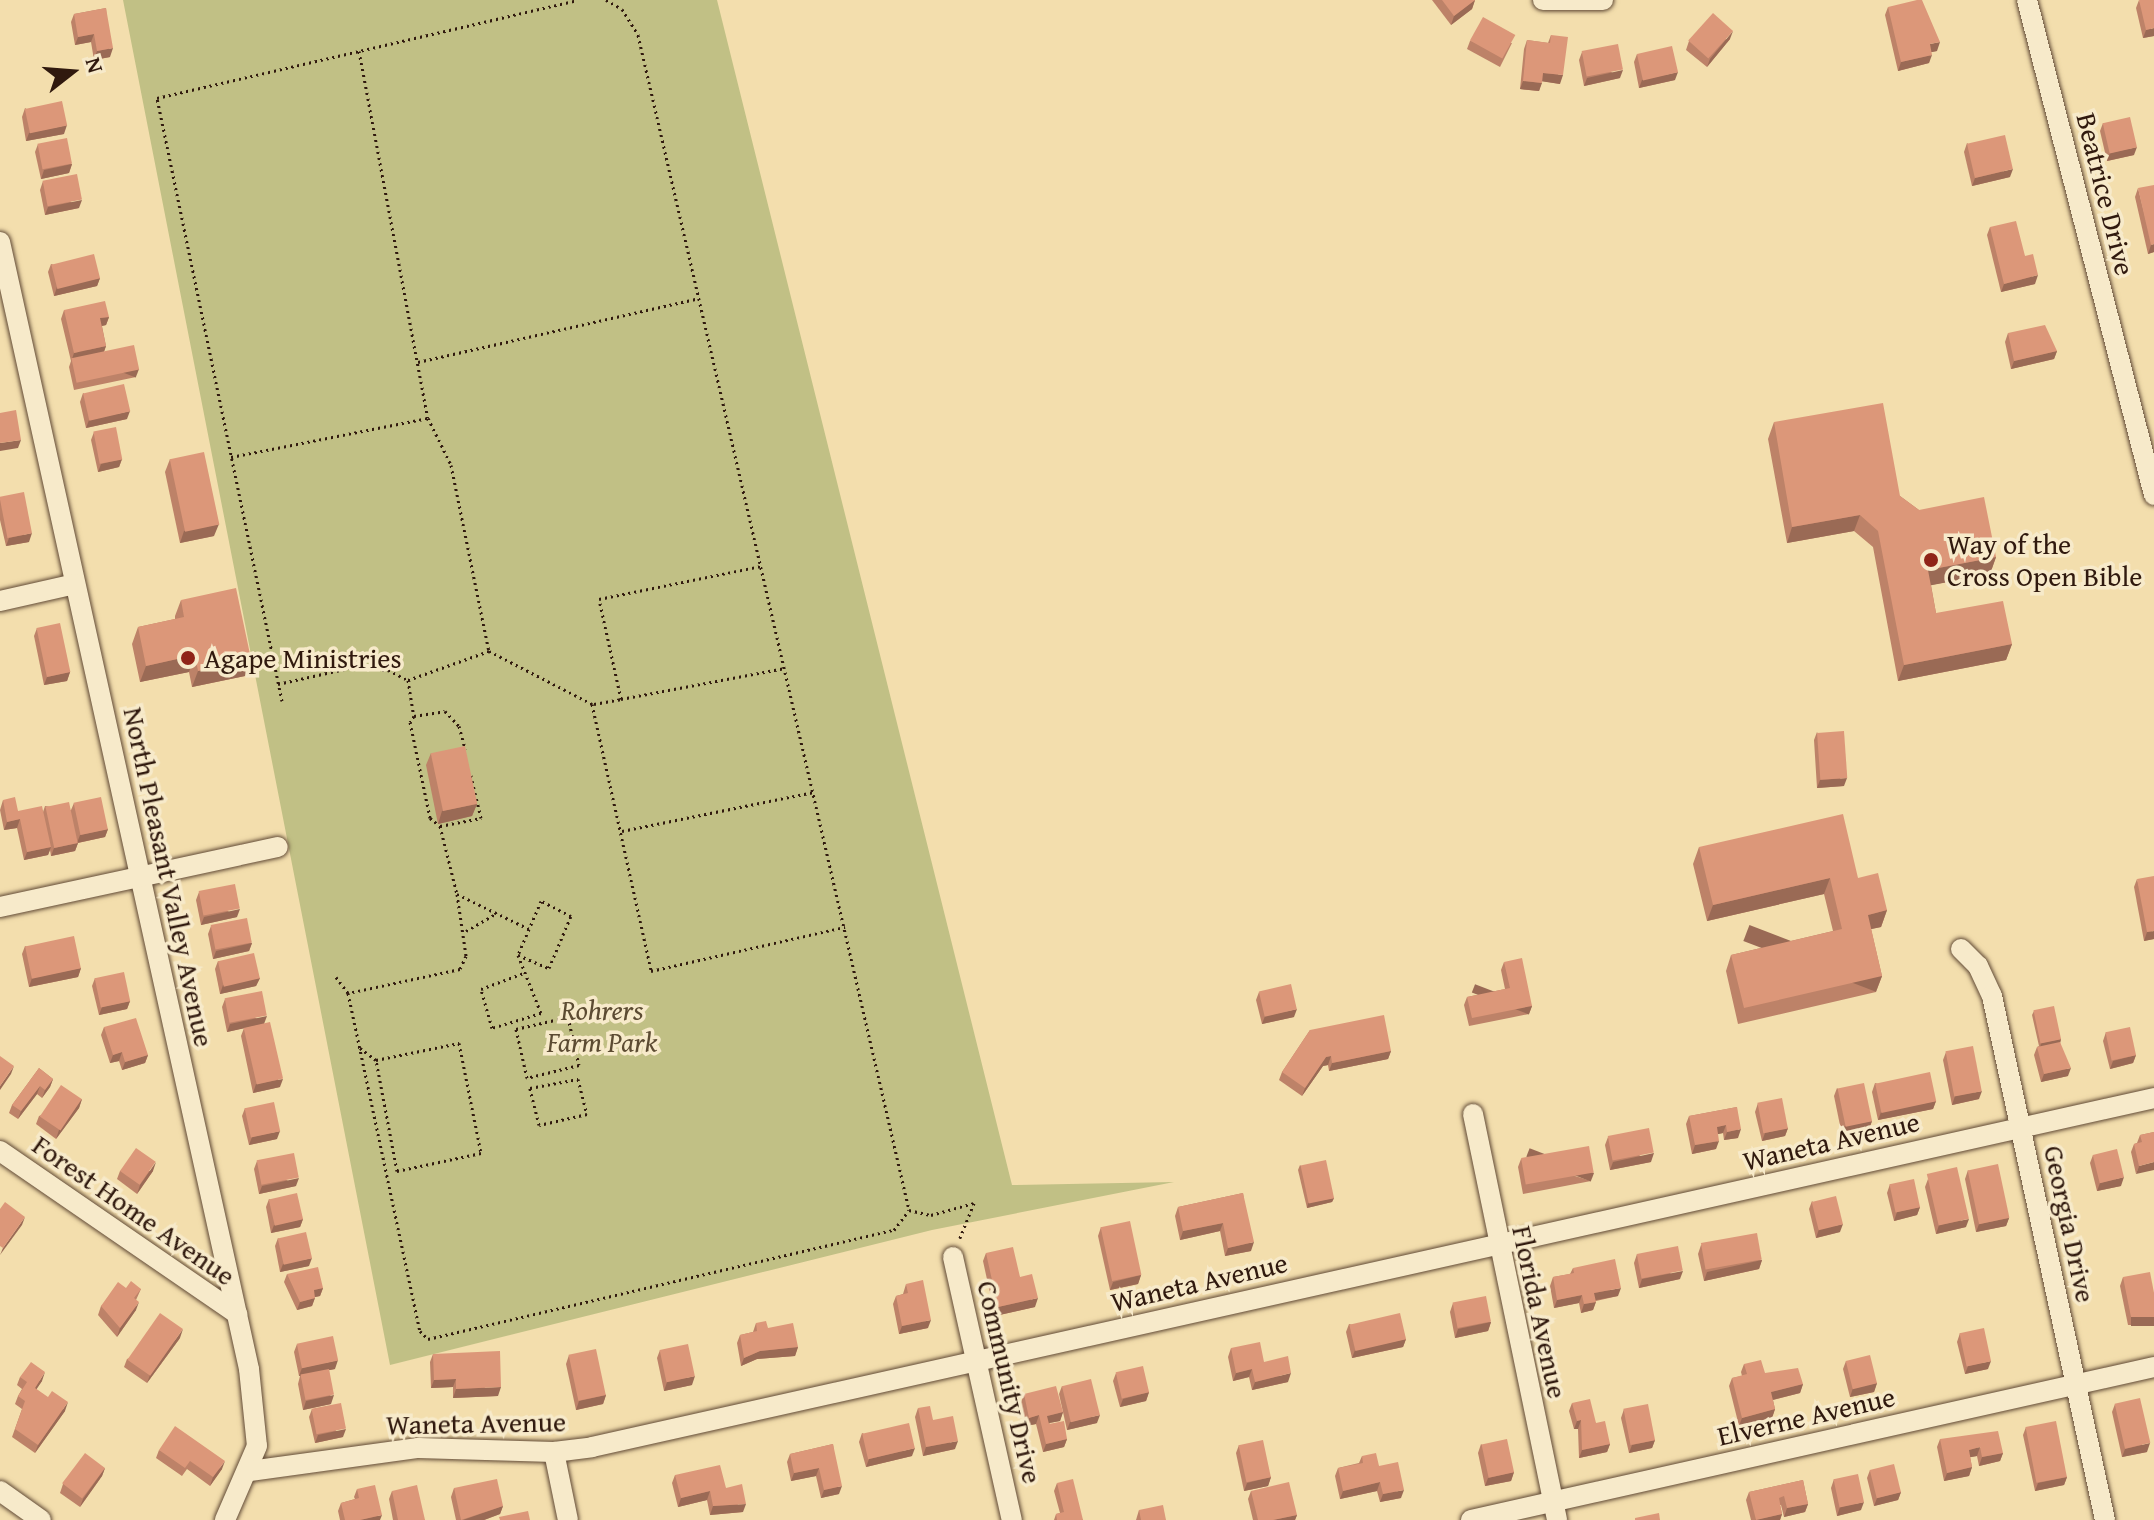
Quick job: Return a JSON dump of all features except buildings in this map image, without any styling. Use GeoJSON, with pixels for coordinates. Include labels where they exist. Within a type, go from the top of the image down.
{"type":"FeatureCollection","features":[{"type":"Feature","properties":{"kind":"street"},"geometry":{"type":"LineString","coordinates":[[1543,0],[1603,0]]}},
{"type":"Feature","properties":{"kind":"street","name":"Beatrice Drive"},"geometry":{"type":"LineString","coordinates":[[2027,0],[2147,435],[2154,495]]}},
{"type":"Feature","properties":{"kind":"street","name":"North Pleasant Valley Avenue"},"geometry":{"type":"LineString","coordinates":[[0,242],[6,300],[75,584],[237,1314],[256,1413],[257,1446],[250,1471],[225,1520]]}},
{"type":"Feature","properties":{"kind":"street"},"geometry":{"type":"LineString","coordinates":[[0,601],[75,584]]}},
{"type":"Feature","properties":{"kind":"street"},"geometry":{"type":"LineString","coordinates":[[0,907],[278,847]]}},
{"type":"Feature","properties":{"kind":"street","name":"Georgia Drive"},"geometry":{"type":"LineString","coordinates":[[1961,949],[1978,966],[1992,996],[2105,1520]]}},
{"type":"Feature","properties":{"kind":"street","name":"Waneta Avenue"},"geometry":{"type":"LineString","coordinates":[[250,1471],[418,1448],[554,1452],[2154,1098]]}},
{"type":"Feature","properties":{"kind":"street","name":"Florida Avenue"},"geometry":{"type":"LineString","coordinates":[[1473,1114],[1496,1244],[1555,1511]]}},
{"type":"Feature","properties":{"kind":"street","name":"Forest Home Avenue"},"geometry":{"type":"LineString","coordinates":[[0,1151],[237,1314]]}},
{"type":"Feature","properties":{"kind":"street","name":"Community Drive"},"geometry":{"type":"LineString","coordinates":[[953,1257],[1012,1520]]}},
{"type":"Feature","properties":{"kind":"street","name":"Elverne Avenue"},"geometry":{"type":"LineString","coordinates":[[1471,1520],[1555,1511],[2154,1367]]}},
{"type":"Feature","properties":{"kind":"street"},"geometry":{"type":"LineString","coordinates":[[554,1452],[568,1520]]}},
{"type":"Feature","properties":{"kind":"street"},"geometry":{"type":"LineString","coordinates":[[0,1491],[41,1520]]}},
{"type":"Feature","properties":{"kind":"path"},"geometry":{"type":"LineString","coordinates":[[282,701],[157,98],[578,0]]}},
{"type":"Feature","properties":{"kind":"path"},"geometry":{"type":"LineString","coordinates":[[336,977],[348,993],[420,1331],[428,1339],[894,1230],[909,1210],[638,35],[622,9],[606,0]]}},
{"type":"Feature","properties":{"kind":"path"},"geometry":{"type":"LineString","coordinates":[[359,51],[428,418],[451,465],[489,651]]}},
{"type":"Feature","properties":{"kind":"path"},"geometry":{"type":"LineString","coordinates":[[417,362],[699,298]]}},
{"type":"Feature","properties":{"kind":"path"},"geometry":{"type":"LineString","coordinates":[[231,457],[428,418]]}},
{"type":"Feature","properties":{"kind":"path"},"geometry":{"type":"LineString","coordinates":[[621,699],[599,599],[761,566]]}},
{"type":"Feature","properties":{"kind":"path"},"geometry":{"type":"LineString","coordinates":[[278,684],[358,666],[388,670],[408,680],[489,651],[592,704],[785,668]]}},
{"type":"Feature","properties":{"kind":"path"},"geometry":{"type":"LineString","coordinates":[[348,993],[460,969],[466,956],[465,931],[440,826],[430,818],[410,722],[414,716],[408,680]]}},
{"type":"Feature","properties":{"kind":"path"},"geometry":{"type":"LineString","coordinates":[[592,704],[651,971],[845,927]]}},
{"type":"Feature","properties":{"kind":"path"},"geometry":{"type":"LineString","coordinates":[[414,716],[445,711],[459,726],[481,818],[440,826]]}},
{"type":"Feature","properties":{"kind":"path"},"geometry":{"type":"LineString","coordinates":[[620,832],[814,792]]}},
{"type":"Feature","properties":{"kind":"path"},"geometry":{"type":"LineString","coordinates":[[457,894],[529,929]]}},
{"type":"Feature","properties":{"kind":"path"},"geometry":{"type":"LineString","coordinates":[[518,955],[549,968],[571,916],[541,901],[518,955],[524,973]]}},
{"type":"Feature","properties":{"kind":"path"},"geometry":{"type":"LineString","coordinates":[[465,931],[497,913]]}},
{"type":"Feature","properties":{"kind":"path"},"geometry":{"type":"LineString","coordinates":[[541,1013],[492,1028],[481,989],[530,973],[541,1013],[543,1023]]}},
{"type":"Feature","properties":{"kind":"path"},"geometry":{"type":"LineString","coordinates":[[527,1078],[579,1065],[568,1017],[516,1029],[527,1078],[539,1125],[587,1114],[578,1079],[530,1088]]}},
{"type":"Feature","properties":{"kind":"path"},"geometry":{"type":"LineString","coordinates":[[360,1048],[376,1060],[397,1171],[481,1153],[459,1043],[376,1060]]}},
{"type":"Feature","properties":{"kind":"path"},"geometry":{"type":"LineString","coordinates":[[909,1210],[931,1215],[974,1203],[953,1257]]}},
{"type":"Feature","properties":{"kind":"green space","name":"Rohrers Farm Park"},"geometry":{"type":"Polygon","coordinates":[[[123,0],[717,0],[1012,1185],[1174,1182],[932,1230],[390,1365],[123,0]]]}},
{"type":"Feature","properties":{"kind":"place","name":"Way of the Cross Open Bible"},"geometry":{"type":"Point","coordinates":[1931,560]}},
{"type":"Feature","properties":{"kind":"place","name":"Agape Ministries"},"geometry":{"type":"Point","coordinates":[188,658]}}]}
